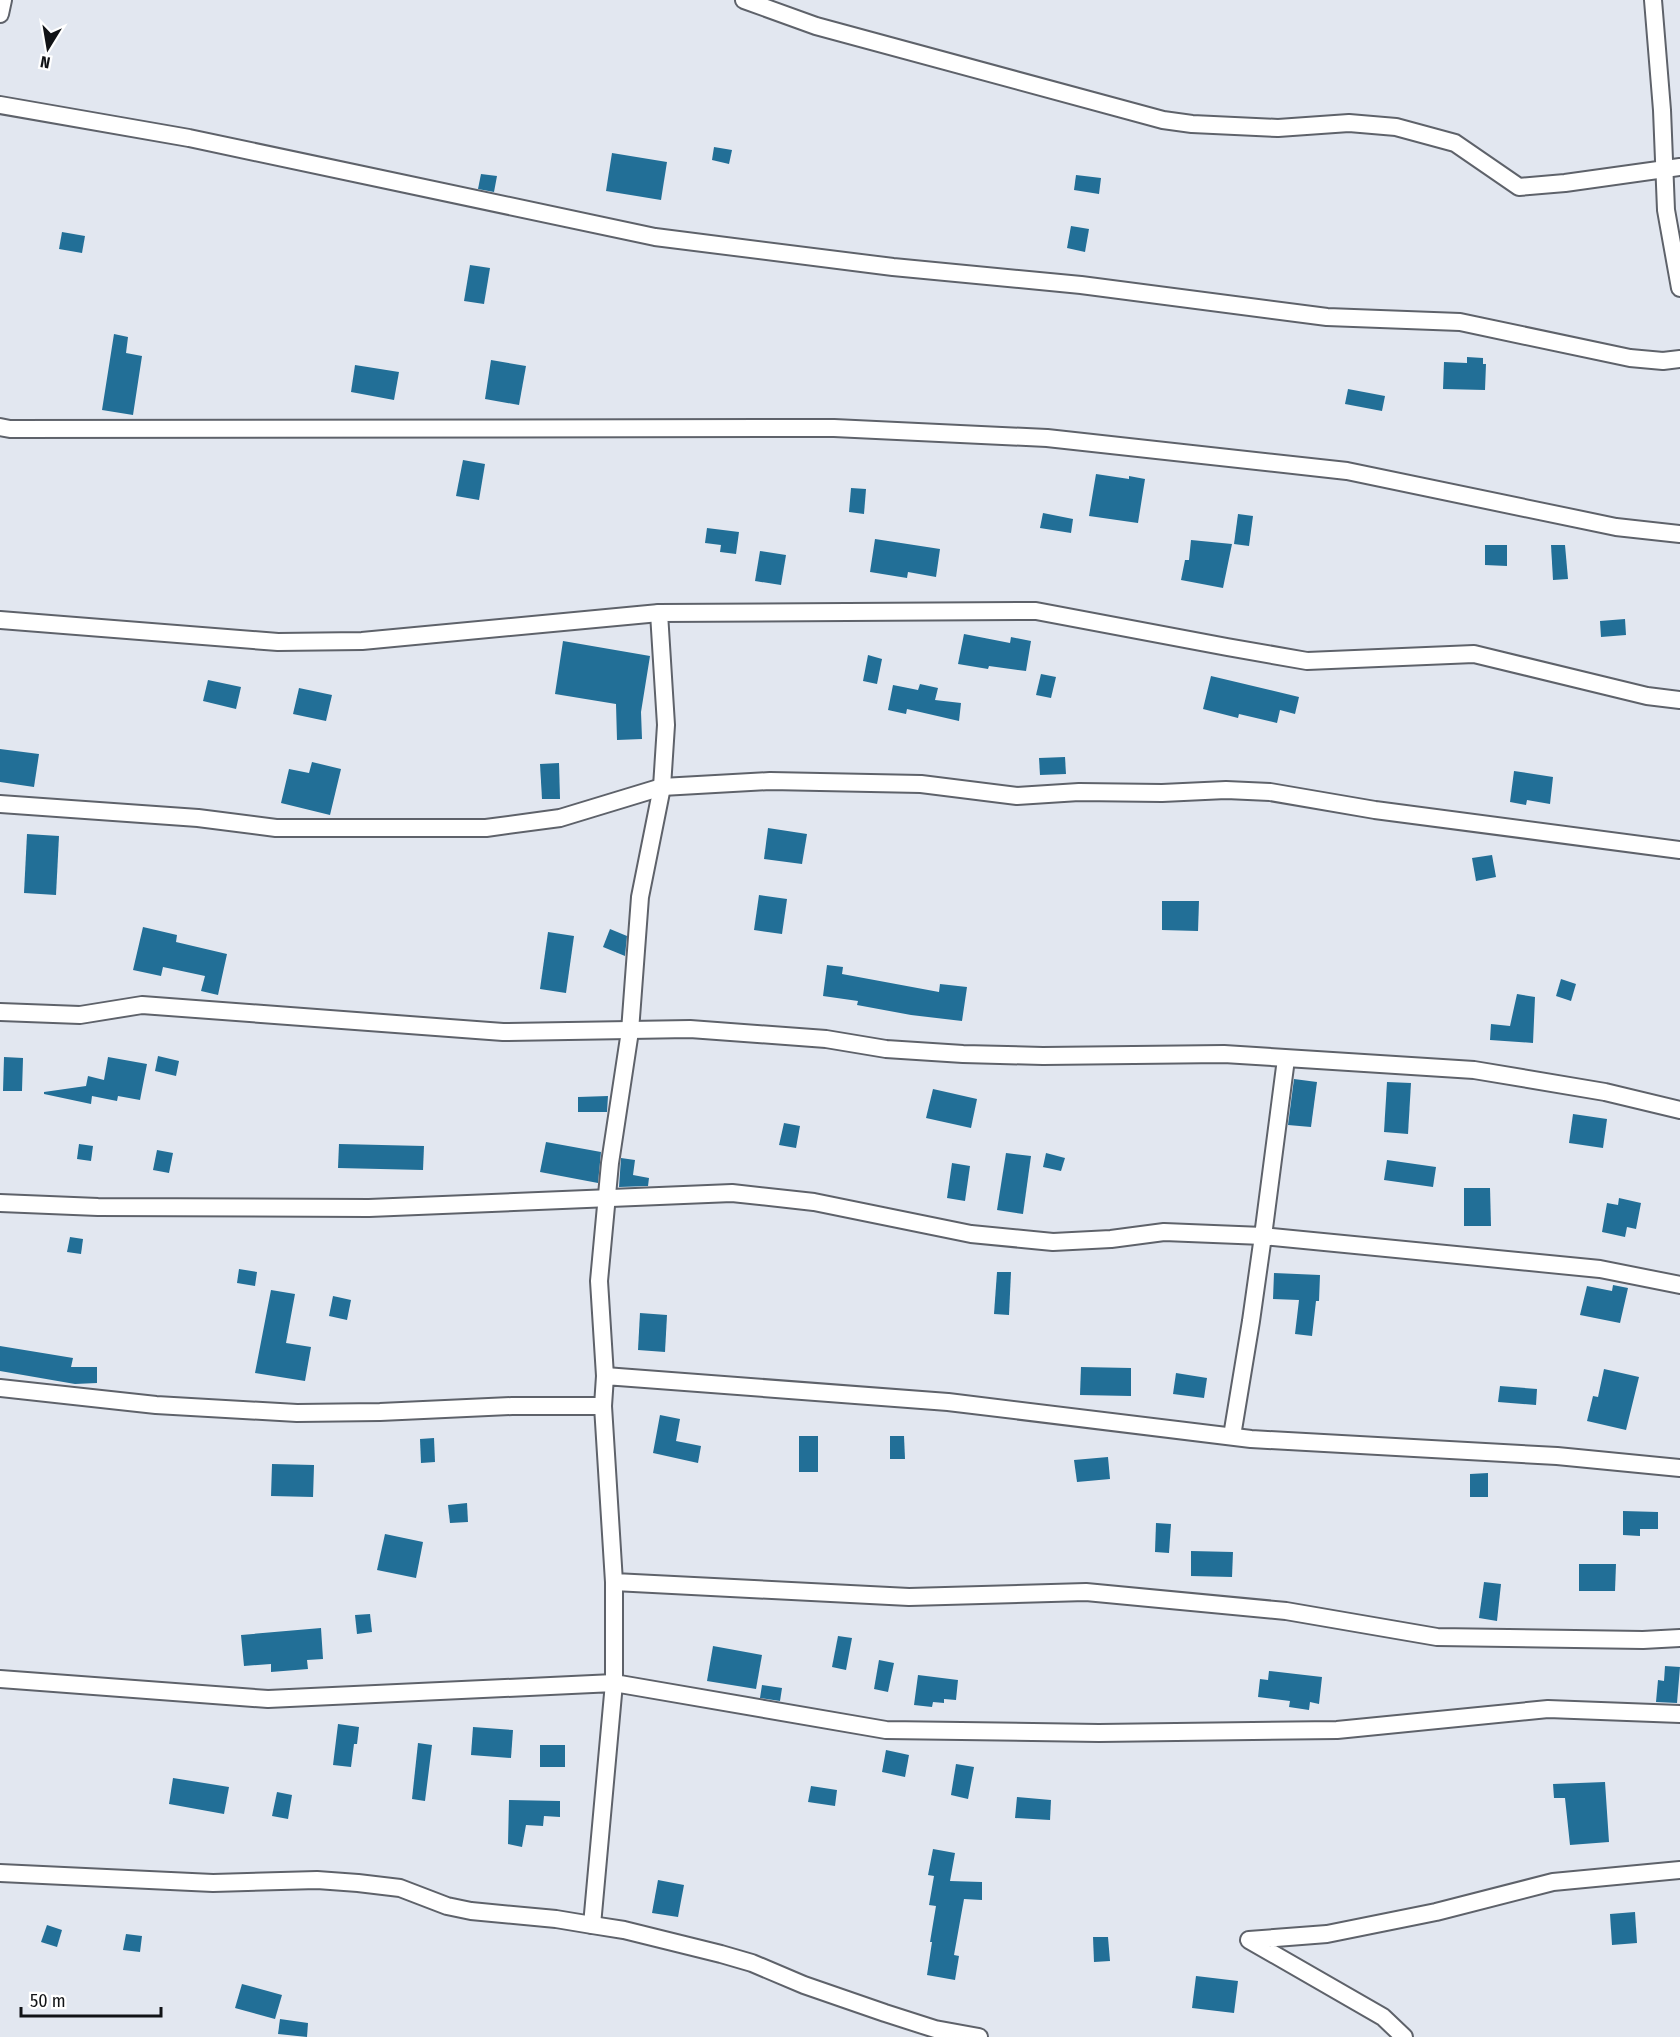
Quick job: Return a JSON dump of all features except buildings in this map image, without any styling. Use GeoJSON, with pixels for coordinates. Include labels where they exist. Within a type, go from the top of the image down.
{"type":"FeatureCollection","features":[{"type":"Feature","properties":{"kind":"street"},"geometry":{"type":"LineString","coordinates":[[0,14],[3,0]]}},
{"type":"Feature","properties":{"kind":"street"},"geometry":{"type":"LineString","coordinates":[[744,0],[816,26],[1163,120],[1192,124],[1278,128],[1348,123],[1396,127],[1455,143],[1519,187],[1673,168]]}},
{"type":"Feature","properties":{"kind":"street"},"geometry":{"type":"LineString","coordinates":[[1653,0],[1673,168],[1666,210],[1680,288]]}},
{"type":"Feature","properties":{"kind":"street"},"geometry":{"type":"LineString","coordinates":[[0,105],[189,138],[655,237],[893,267],[1081,285],[1328,317],[1460,322],[1630,357],[1663,361],[1680,359]]}},
{"type":"Feature","properties":{"kind":"street"},"geometry":{"type":"LineString","coordinates":[[0,427],[10,429],[834,428],[1047,438],[1347,471],[1616,527],[1680,534]]}},
{"type":"Feature","properties":{"kind":"street"},"geometry":{"type":"LineString","coordinates":[[0,620],[278,642],[362,641],[658,613],[1036,611],[1307,661],[1474,654],[1647,696],[1680,700]]}},
{"type":"Feature","properties":{"kind":"street"},"geometry":{"type":"LineString","coordinates":[[592,1925],[614,1683],[614,1582],[603,1406],[605,1376],[599,1281],[607,1199],[630,1030],[640,897],[662,787],[666,725],[658,613]]}},
{"type":"Feature","properties":{"kind":"street"},"geometry":{"type":"LineString","coordinates":[[0,804],[198,818],[276,828],[486,828],[560,818],[662,787],[770,781],[921,784],[1017,796],[1079,792],[1162,793],[1226,790],[1270,792],[1375,810],[1680,850]]}},
{"type":"Feature","properties":{"kind":"street"},"geometry":{"type":"LineString","coordinates":[[0,1012],[80,1015],[142,1005],[502,1032],[701,1030],[826,1039],[886,1049],[963,1054],[1043,1056],[1224,1054],[1474,1070],[1605,1092],[1680,1110]]}},
{"type":"Feature","properties":{"kind":"street"},"geometry":{"type":"LineString","coordinates":[[1232,1437],[1251,1321],[1286,1059]]}},
{"type":"Feature","properties":{"kind":"street"},"geometry":{"type":"LineString","coordinates":[[0,1203],[98,1207],[369,1208],[732,1193],[814,1202],[971,1234],[1053,1242],[1111,1239],[1164,1232],[1263,1236],[1600,1269],[1680,1285]]}},
{"type":"Feature","properties":{"kind":"street"},"geometry":{"type":"LineString","coordinates":[[605,1376],[948,1402],[1232,1437],[1557,1456],[1680,1468]]}},
{"type":"Feature","properties":{"kind":"street"},"geometry":{"type":"LineString","coordinates":[[0,1388],[156,1405],[297,1413],[512,1406],[603,1406]]}},
{"type":"Feature","properties":{"kind":"street"},"geometry":{"type":"LineString","coordinates":[[614,1582],[909,1596],[1086,1592],[1286,1611],[1437,1637],[1643,1640],[1680,1638]]}},
{"type":"Feature","properties":{"kind":"street"},"geometry":{"type":"LineString","coordinates":[[0,1678],[268,1699],[614,1683],[886,1730],[1099,1733],[1337,1730],[1548,1709],[1680,1714]]}},
{"type":"Feature","properties":{"kind":"street"},"geometry":{"type":"LineString","coordinates":[[1404,2037],[1383,2017],[1249,1940],[1327,1934],[1436,1912],[1553,1882],[1680,1870]]}},
{"type":"Feature","properties":{"kind":"street"},"geometry":{"type":"LineString","coordinates":[[0,1873],[213,1883],[317,1880],[358,1882],[400,1888],[447,1906],[471,1911],[546,1917],[624,1930],[721,1954],[752,1963],[804,1985],[885,2013],[935,2029],[979,2037]]}}]}
